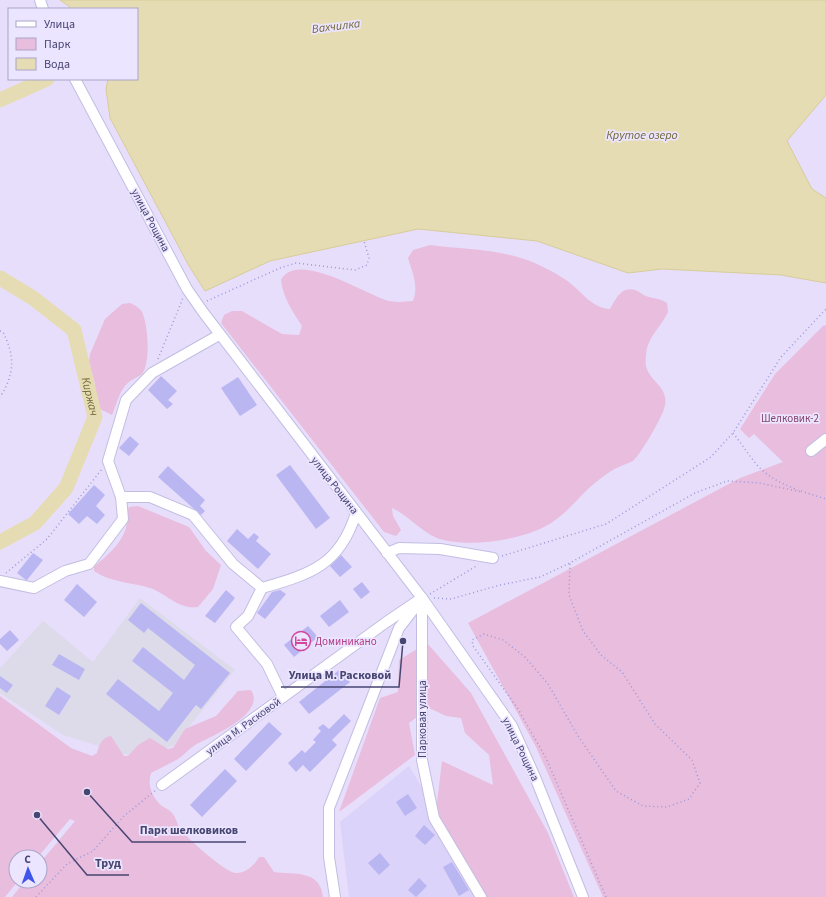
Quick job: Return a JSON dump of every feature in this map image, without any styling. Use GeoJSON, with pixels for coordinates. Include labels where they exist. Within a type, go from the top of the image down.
{"type":"FeatureCollection","features":[{"type":"Feature","properties":{"kind":"street","name":"улица Рощина"},"geometry":{"type":"LineString","coordinates":[[76,80],[187,289],[198,306],[422,598],[512,726],[535,777],[583,897]]}},
{"type":"Feature","properties":{"kind":"street"},"geometry":{"type":"LineString","coordinates":[[3,577],[34,588],[65,571],[89,564],[123,519],[121,497],[108,461],[126,400],[152,373],[219,335]]}},
{"type":"Feature","properties":{"kind":"street"},"geometry":{"type":"LineString","coordinates":[[811,451],[826,439]]}},
{"type":"Feature","properties":{"kind":"street"},"geometry":{"type":"LineString","coordinates":[[121,497],[150,497],[192,515],[233,564],[262,588]]}},
{"type":"Feature","properties":{"kind":"street"},"geometry":{"type":"LineString","coordinates":[[283,697],[267,664],[236,627],[248,616],[262,588],[301,577],[333,557],[351,531],[356,513]]}},
{"type":"Feature","properties":{"kind":"street"},"geometry":{"type":"LineString","coordinates":[[387,553],[399,548],[440,549],[493,558]]}},
{"type":"Feature","properties":{"kind":"street"},"geometry":{"type":"LineString","coordinates":[[335,897],[329,857],[329,808],[399,628],[422,598]]}},
{"type":"Feature","properties":{"kind":"street","name":"улица М. Расковой"},"geometry":{"type":"LineString","coordinates":[[162,785],[385,623],[422,598]]}},
{"type":"Feature","properties":{"kind":"street","name":"Парковая улица"},"geometry":{"type":"LineString","coordinates":[[422,598],[422,760],[434,818],[481,897]]}},
{"type":"Feature","properties":{"kind":"street"},"geometry":{"type":"LineString","coordinates":[[385,623],[394,623],[399,628]]}},
{"type":"Feature","properties":{"kind":"path"},"geometry":{"type":"LineString","coordinates":[[198,306],[280,268],[296,263],[355,270],[367,265],[369,258],[364,241]]}},
{"type":"Feature","properties":{"kind":"path"},"geometry":{"type":"LineString","coordinates":[[158,359],[187,289]]}},
{"type":"Feature","properties":{"kind":"path"},"geometry":{"type":"LineString","coordinates":[[493,558],[606,524],[711,456],[733,433],[781,357],[826,309]]}},
{"type":"Feature","properties":{"kind":"path"},"geometry":{"type":"LineString","coordinates":[[0,331],[3,332],[9,344],[12,367],[9,382],[0,397]]}},
{"type":"Feature","properties":{"kind":"path"},"geometry":{"type":"LineString","coordinates":[[733,433],[757,465],[769,476],[779,483],[802,492]]}},
{"type":"Feature","properties":{"kind":"path"},"geometry":{"type":"LineString","coordinates":[[3,577],[47,539],[108,461]]}},
{"type":"Feature","properties":{"kind":"path"},"geometry":{"type":"LineString","coordinates":[[422,598],[451,599],[500,585],[540,577],[570,563],[695,493],[727,481],[759,483],[802,492],[826,499]]}},
{"type":"Feature","properties":{"kind":"path"},"geometry":{"type":"LineString","coordinates":[[570,563],[568,595],[583,631],[601,655],[622,672],[655,724],[692,760],[700,783],[689,799],[667,807],[643,806],[616,791],[578,736],[548,684],[525,657],[503,640],[484,634],[472,640],[473,646],[518,709],[546,758],[606,897]]}},
{"type":"Feature","properties":{"kind":"path"},"geometry":{"type":"LineString","coordinates":[[422,598],[480,564]]}},
{"type":"Feature","properties":{"kind":"path"},"geometry":{"type":"LineString","coordinates":[[36,897],[67,864],[93,851],[124,816],[162,785]]}},
{"type":"Feature","properties":{"kind":"shaded area"},"geometry":{"type":"Polygon","coordinates":[[[140,598],[235,670],[173,746],[134,757],[63,735],[0,693],[0,668],[43,621],[93,662],[140,598]]]}},
{"type":"Feature","properties":{"kind":"shaded area"},"geometry":{"type":"Polygon","coordinates":[[[409,766],[487,897],[349,897],[340,822],[409,766]]]}},
{"type":"Feature","properties":{"kind":"green space"},"geometry":{"type":"Polygon","coordinates":[[[430,245],[490,251],[529,261],[561,277],[593,303],[604,308],[610,309],[620,294],[630,289],[667,303],[668,312],[651,338],[646,355],[646,366],[648,372],[665,395],[664,409],[650,436],[633,461],[616,468],[596,482],[560,517],[543,528],[513,538],[497,541],[464,543],[437,538],[392,508],[393,516],[401,530],[396,536],[384,532],[221,323],[224,315],[232,311],[242,311],[282,334],[299,335],[302,326],[286,299],[281,280],[287,273],[297,270],[308,270],[321,273],[386,300],[398,302],[413,301],[415,295],[415,284],[408,258],[413,250],[430,245]]]}},
{"type":"Feature","properties":{"kind":"green space"},"geometry":{"type":"Polygon","coordinates":[[[130,303],[140,309],[144,318],[148,343],[147,361],[142,374],[130,381],[123,389],[112,415],[96,407],[95,384],[89,362],[90,354],[105,319],[122,304],[130,303]]]}},
{"type":"Feature","properties":{"kind":"green space","name":"Шелковик-2"},"geometry":{"type":"Polygon","coordinates":[[[826,325],[826,897],[603,897],[536,747],[468,623],[740,478],[783,462],[754,434],[749,438],[740,429],[775,374],[823,326],[826,325]]]}},
{"type":"Feature","properties":{"kind":"green space"},"geometry":{"type":"Polygon","coordinates":[[[138,506],[189,527],[206,551],[221,565],[213,589],[198,607],[179,604],[150,588],[108,578],[94,571],[94,567],[113,550],[121,540],[127,525],[127,512],[129,507],[138,506]]]}},
{"type":"Feature","properties":{"kind":"green space"},"geometry":{"type":"Polygon","coordinates":[[[427,643],[471,693],[548,833],[574,897],[487,897],[436,811],[442,761],[493,785],[489,755],[465,733],[461,718],[446,716],[429,708],[409,723],[415,755],[339,812],[380,698],[398,692],[399,660],[427,643]]]}},
{"type":"Feature","properties":{"kind":"green space"},"geometry":{"type":"Polygon","coordinates":[[[251,690],[254,699],[251,708],[234,724],[195,745],[178,759],[151,773],[151,791],[158,802],[170,811],[184,834],[223,867],[235,873],[239,873],[250,868],[259,857],[264,857],[274,872],[305,875],[317,882],[321,888],[323,897],[12,897],[18,889],[48,889],[48,853],[75,821],[70,819],[45,849],[8,849],[8,889],[12,889],[5,897],[0,897],[0,696],[71,748],[92,756],[97,753],[103,740],[111,736],[124,756],[128,756],[138,745],[150,738],[168,749],[173,748],[185,729],[216,716],[238,691],[251,690]]]}},
{"type":"Feature","properties":{"kind":"water","name":"Крутое озеро"},"geometry":{"type":"Polygon","coordinates":[[[60,0],[826,0],[826,95],[787,141],[812,189],[826,198],[826,283],[781,275],[662,269],[628,273],[537,241],[418,229],[270,261],[205,291],[189,266],[110,118],[106,89],[108,80],[138,80],[138,8],[70,7],[60,0]]]}},
{"type":"Feature","properties":{"kind":"building"},"geometry":{"type":"Polygon","coordinates":[[[161,376],[177,391],[168,400],[173,404],[167,409],[148,390],[161,376]]]}},
{"type":"Feature","properties":{"kind":"building"},"geometry":{"type":"Polygon","coordinates":[[[238,377],[257,405],[240,416],[221,388],[238,377]]]}},
{"type":"Feature","properties":{"kind":"building"},"geometry":{"type":"Polygon","coordinates":[[[130,436],[139,444],[129,456],[119,448],[130,436]]]}},
{"type":"Feature","properties":{"kind":"building"},"geometry":{"type":"Polygon","coordinates":[[[290,465],[330,518],[316,529],[276,475],[290,465]]]}},
{"type":"Feature","properties":{"kind":"building"},"geometry":{"type":"Polygon","coordinates":[[[168,466],[205,500],[200,506],[205,511],[201,515],[158,477],[168,466]]]}},
{"type":"Feature","properties":{"kind":"building"},"geometry":{"type":"Polygon","coordinates":[[[94,485],[105,495],[96,506],[105,515],[97,524],[87,516],[79,524],[68,514],[94,485]]]}},
{"type":"Feature","properties":{"kind":"building"},"geometry":{"type":"Polygon","coordinates":[[[237,529],[248,539],[254,533],[259,537],[256,541],[271,554],[258,569],[227,541],[237,529]]]}},
{"type":"Feature","properties":{"kind":"building"},"geometry":{"type":"Polygon","coordinates":[[[33,553],[43,560],[26,580],[17,573],[33,553]]]}},
{"type":"Feature","properties":{"kind":"building"},"geometry":{"type":"Polygon","coordinates":[[[341,555],[352,567],[340,577],[330,566],[341,555]]]}},
{"type":"Feature","properties":{"kind":"building"},"geometry":{"type":"Polygon","coordinates":[[[362,582],[370,592],[361,599],[353,589],[362,582]]]}},
{"type":"Feature","properties":{"kind":"building"},"geometry":{"type":"Polygon","coordinates":[[[77,584],[97,602],[84,617],[64,600],[77,584]]]}},
{"type":"Feature","properties":{"kind":"building"},"geometry":{"type":"Polygon","coordinates":[[[226,590],[235,598],[215,623],[205,616],[226,590]]]}},
{"type":"Feature","properties":{"kind":"building"},"geometry":{"type":"Polygon","coordinates":[[[280,590],[286,594],[265,619],[257,613],[272,592],[280,590]]]}},
{"type":"Feature","properties":{"kind":"building"},"geometry":{"type":"Polygon","coordinates":[[[340,600],[349,612],[329,627],[320,616],[340,600]]]}},
{"type":"Feature","properties":{"kind":"building"},"geometry":{"type":"Polygon","coordinates":[[[141,603],[230,673],[201,709],[196,705],[167,742],[106,694],[118,679],[159,711],[173,693],[132,661],[143,647],[184,680],[195,665],[148,628],[144,633],[128,620],[141,603]]]}},
{"type":"Feature","properties":{"kind":"building"},"geometry":{"type":"Polygon","coordinates":[[[308,626],[318,637],[294,657],[284,645],[308,626]]]}},
{"type":"Feature","properties":{"kind":"building"},"geometry":{"type":"Polygon","coordinates":[[[10,630],[19,640],[7,651],[0,644],[0,639],[10,630]]]}},
{"type":"Feature","properties":{"kind":"building"},"geometry":{"type":"Polygon","coordinates":[[[59,654],[85,669],[79,680],[52,665],[59,654]]]}},
{"type":"Feature","properties":{"kind":"building"},"geometry":{"type":"Polygon","coordinates":[[[339,670],[350,682],[309,714],[299,702],[339,670]]]}},
{"type":"Feature","properties":{"kind":"building"},"geometry":{"type":"Polygon","coordinates":[[[0,676],[13,685],[7,693],[0,688],[0,676]]]}},
{"type":"Feature","properties":{"kind":"building"},"geometry":{"type":"Polygon","coordinates":[[[57,687],[71,696],[59,715],[45,706],[57,687]]]}},
{"type":"Feature","properties":{"kind":"building"},"geometry":{"type":"Polygon","coordinates":[[[344,714],[351,721],[332,740],[337,745],[310,772],[303,765],[296,772],[288,763],[302,750],[305,753],[316,742],[313,740],[321,731],[318,728],[323,724],[329,729],[344,714]]]}},
{"type":"Feature","properties":{"kind":"building"},"geometry":{"type":"Polygon","coordinates":[[[269,722],[282,734],[246,771],[234,759],[269,722]]]}},
{"type":"Feature","properties":{"kind":"building"},"geometry":{"type":"Polygon","coordinates":[[[225,769],[237,781],[202,817],[190,805],[225,769]]]}},
{"type":"Feature","properties":{"kind":"building"},"geometry":{"type":"Polygon","coordinates":[[[408,794],[417,808],[405,816],[396,802],[408,794]]]}},
{"type":"Feature","properties":{"kind":"building"},"geometry":{"type":"Polygon","coordinates":[[[424,825],[435,835],[425,845],[415,836],[424,825]]]}},
{"type":"Feature","properties":{"kind":"building"},"geometry":{"type":"Polygon","coordinates":[[[380,853],[390,865],[379,875],[368,863],[380,853]]]}},
{"type":"Feature","properties":{"kind":"building"},"geometry":{"type":"Polygon","coordinates":[[[452,862],[469,890],[459,896],[443,867],[452,862]]]}},
{"type":"Feature","properties":{"kind":"building"},"geometry":{"type":"Polygon","coordinates":[[[419,878],[427,886],[416,897],[408,890],[419,878]]]}},
{"type":"Feature","properties":{"kind":"waterway","name":"Вахчилка"},"geometry":{"type":"LineString","coordinates":[[0,100],[45,80]]}},
{"type":"Feature","properties":{"kind":"waterway","name":"Киржач"},"geometry":{"type":"LineString","coordinates":[[0,278],[33,298],[74,330],[95,417],[66,488],[35,523],[0,542]]}},
{"type":"Feature","properties":{"kind":"place","name":"Доминикано"},"geometry":{"type":"Point","coordinates":[301,641]}},
{"type":"Feature","properties":{"kind":"place","name":"Улица М. Расковой"},"geometry":{"type":"Point","coordinates":[403,641]}},
{"type":"Feature","properties":{"kind":"place","name":"Парк шелковиков"},"geometry":{"type":"Point","coordinates":[87,792]}},
{"type":"Feature","properties":{"kind":"place","name":"Труд"},"geometry":{"type":"Point","coordinates":[37,815]}}]}
